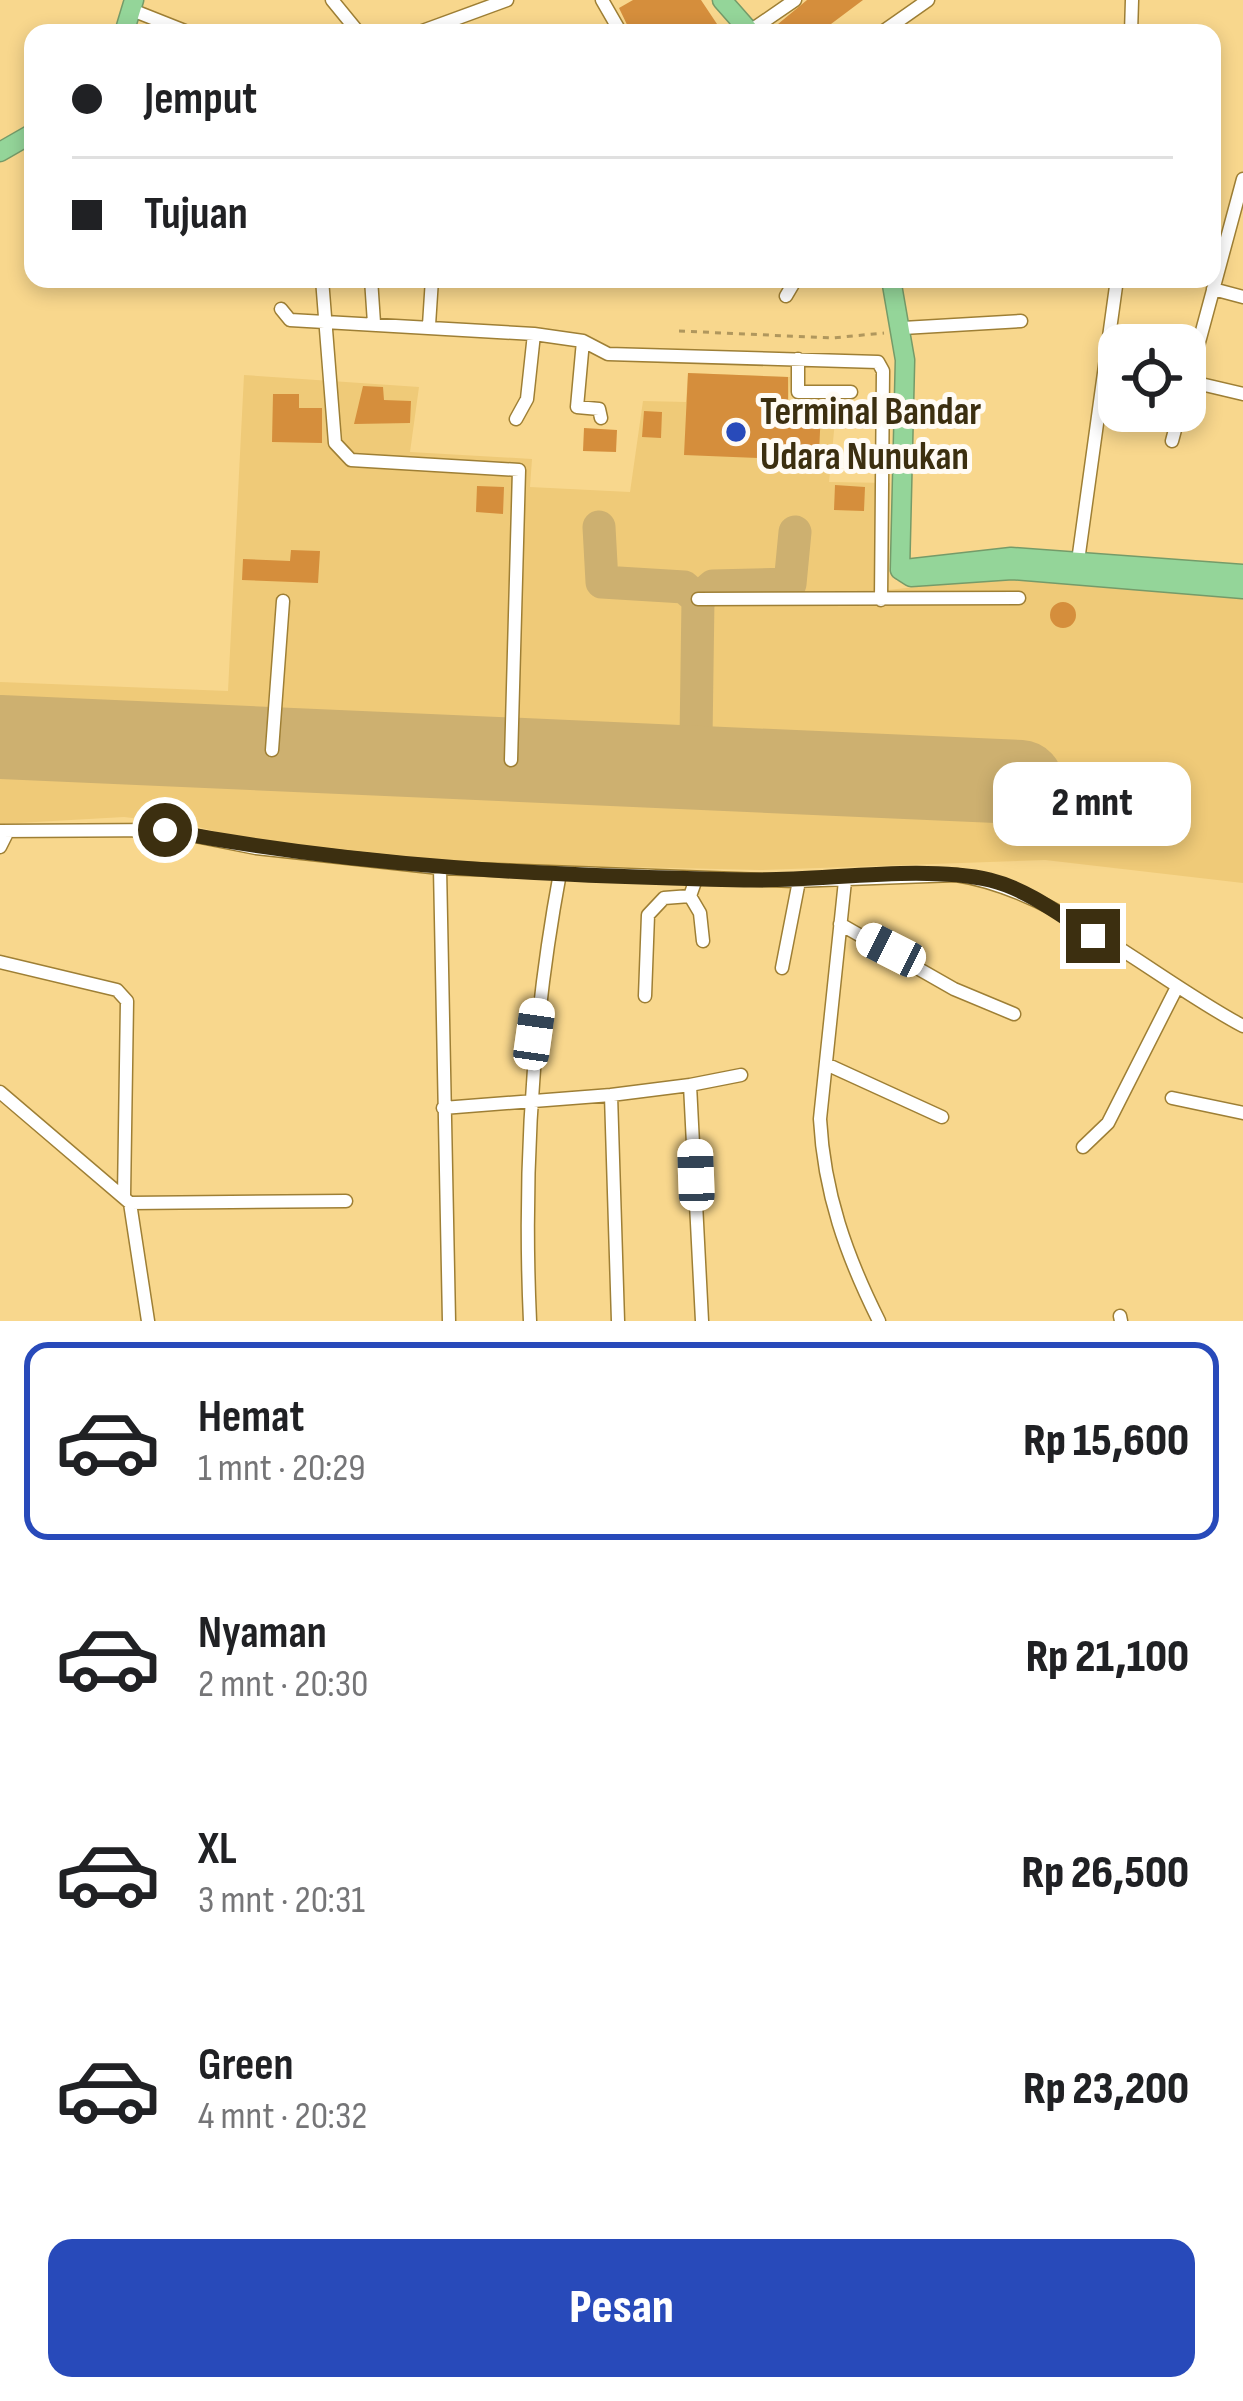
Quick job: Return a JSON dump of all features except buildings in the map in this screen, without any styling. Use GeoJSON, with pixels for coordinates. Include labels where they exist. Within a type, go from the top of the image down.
{"type":"FeatureCollection","features":[{"type":"Feature","properties":{"kind":"highway"},"geometry":{"type":"LineString","coordinates":[[722,0],[743,24]]}},
{"type":"Feature","properties":{"kind":"highway"},"geometry":{"type":"LineString","coordinates":[[893,288],[903,329],[890,476],[900,570],[910,577],[1012,570],[1243,589]]}},
{"type":"Feature","properties":{"kind":"highway"},"geometry":{"type":"LineString","coordinates":[[900,570],[1011,557],[1243,574]]}},
{"type":"Feature","properties":{"kind":"street"},"geometry":{"type":"LineString","coordinates":[[332,0],[352,24]]}},
{"type":"Feature","properties":{"kind":"street"},"geometry":{"type":"LineString","coordinates":[[442,24],[507,0]]}},
{"type":"Feature","properties":{"kind":"street"},"geometry":{"type":"LineString","coordinates":[[761,24],[795,0]]}},
{"type":"Feature","properties":{"kind":"street"},"geometry":{"type":"LineString","coordinates":[[894,24],[928,0]]}},
{"type":"Feature","properties":{"kind":"street"},"geometry":{"type":"LineString","coordinates":[[133,5],[172,24]]}},
{"type":"Feature","properties":{"kind":"street"},"geometry":{"type":"LineString","coordinates":[[1221,262],[1243,179]]}},
{"type":"Feature","properties":{"kind":"street"},"geometry":{"type":"LineString","coordinates":[[323,288],[335,443],[351,460],[519,470],[511,760]]}},
{"type":"Feature","properties":{"kind":"street"},"geometry":{"type":"LineString","coordinates":[[371,288],[374,323]]}},
{"type":"Feature","properties":{"kind":"street"},"geometry":{"type":"LineString","coordinates":[[429,326],[431,288]]}},
{"type":"Feature","properties":{"kind":"street"},"geometry":{"type":"LineString","coordinates":[[786,296],[791,288]]}},
{"type":"Feature","properties":{"kind":"street"},"geometry":{"type":"LineString","coordinates":[[1078,561],[1116,288]]}},
{"type":"Feature","properties":{"kind":"street"},"geometry":{"type":"LineString","coordinates":[[1204,324],[1213,289],[1243,297]]}},
{"type":"Feature","properties":{"kind":"street"},"geometry":{"type":"LineString","coordinates":[[281,309],[290,320],[327,324],[534,334],[583,341],[608,354],[878,362],[883,371],[890,476],[881,600]]}},
{"type":"Feature","properties":{"kind":"street"},"geometry":{"type":"LineString","coordinates":[[903,329],[1021,321]]}},
{"type":"Feature","properties":{"kind":"street"},"geometry":{"type":"LineString","coordinates":[[516,419],[527,399],[534,334]]}},
{"type":"Feature","properties":{"kind":"street"},"geometry":{"type":"LineString","coordinates":[[583,341],[577,407],[599,409],[601,418]]}},
{"type":"Feature","properties":{"kind":"street"},"geometry":{"type":"LineString","coordinates":[[798,359],[798,392],[851,392]]}},
{"type":"Feature","properties":{"kind":"street"},"geometry":{"type":"LineString","coordinates":[[1206,389],[1243,394]]}},
{"type":"Feature","properties":{"kind":"street"},"geometry":{"type":"LineString","coordinates":[[1172,441],[1174,432]]}},
{"type":"Feature","properties":{"kind":"street"},"geometry":{"type":"LineString","coordinates":[[698,599],[1019,598]]}},
{"type":"Feature","properties":{"kind":"street"},"geometry":{"type":"LineString","coordinates":[[272,750],[283,602]]}},
{"type":"Feature","properties":{"kind":"street"},"geometry":{"type":"LineString","coordinates":[[0,847],[4,831],[165,830],[256,848],[440,868],[696,879],[956,875],[991,880],[1066,918],[1243,1025]]}},
{"type":"Feature","properties":{"kind":"street"},"geometry":{"type":"LineString","coordinates":[[440,868],[449,1321]]}},
{"type":"Feature","properties":{"kind":"street"},"geometry":{"type":"LineString","coordinates":[[530,1321],[524,1194],[529,1104],[534,1034],[560,873]]}},
{"type":"Feature","properties":{"kind":"street"},"geometry":{"type":"LineString","coordinates":[[696,879],[690,896],[700,913],[703,941]]}},
{"type":"Feature","properties":{"kind":"street"},"geometry":{"type":"LineString","coordinates":[[845,880],[820,1119],[830,1202],[878,1320]]}},
{"type":"Feature","properties":{"kind":"street"},"geometry":{"type":"LineString","coordinates":[[782,968],[799,881]]}},
{"type":"Feature","properties":{"kind":"street"},"geometry":{"type":"LineString","coordinates":[[645,996],[647,915],[664,898],[690,896]]}},
{"type":"Feature","properties":{"kind":"street"},"geometry":{"type":"LineString","coordinates":[[840,925],[954,988],[1015,1014]]}},
{"type":"Feature","properties":{"kind":"street"},"geometry":{"type":"LineString","coordinates":[[0,962],[117,990],[127,1001],[127,1200],[148,1321]]}},
{"type":"Feature","properties":{"kind":"street"},"geometry":{"type":"LineString","coordinates":[[1083,1147],[1108,1123],[1176,988]]}},
{"type":"Feature","properties":{"kind":"street"},"geometry":{"type":"LineString","coordinates":[[826,1064],[942,1118]]}},
{"type":"Feature","properties":{"kind":"street"},"geometry":{"type":"LineString","coordinates":[[443,1108],[611,1095],[741,1075]]}},
{"type":"Feature","properties":{"kind":"street"},"geometry":{"type":"LineString","coordinates":[[690,1085],[702,1321]]}},
{"type":"Feature","properties":{"kind":"street"},"geometry":{"type":"LineString","coordinates":[[0,1092],[127,1200],[346,1202]]}},
{"type":"Feature","properties":{"kind":"street"},"geometry":{"type":"LineString","coordinates":[[611,1095],[618,1321]]}},
{"type":"Feature","properties":{"kind":"street"},"geometry":{"type":"LineString","coordinates":[[1172,1098],[1243,1113]]}},
{"type":"Feature","properties":{"kind":"path"},"geometry":{"type":"LineString","coordinates":[[679,331],[832,338],[903,329]]}},
{"type":"Feature","properties":{"kind":"shaded area"},"geometry":{"type":"Polygon","coordinates":[[[688,373],[790,377],[788,409],[836,411],[829,482],[890,483],[887,590],[1007,578],[1243,597],[1243,883],[1045,860],[761,870],[457,863],[265,845],[191,825],[124,817],[0,824],[0,682],[228,691],[244,375],[419,387],[410,452],[532,459],[530,487],[630,492],[643,401],[686,402],[688,373]]]}},
{"type":"Feature","properties":{"kind":"taxiway"},"geometry":{"type":"LineString","coordinates":[[599,527],[602,582],[684,587],[698,599]]}},
{"type":"Feature","properties":{"kind":"taxiway"},"geometry":{"type":"LineString","coordinates":[[722,769],[696,739],[698,599],[713,586],[790,584],[795,532]]}},
{"type":"Feature","properties":{"kind":"taxiway"},"geometry":{"type":"LineString","coordinates":[[668,767],[696,739]]}},
{"type":"Feature","properties":{"kind":"runway"},"geometry":{"type":"LineString","coordinates":[[0,737],[1021,782]]}},
{"type":"Feature","properties":{"kind":"place","name":"Terminal Bandar Udara Nunukan"},"geometry":{"type":"Point","coordinates":[736,432]}},
{"type":"Feature","properties":{"kind":"route"},"geometry":{"type":"LineString","coordinates":[[165,830],[256,848],[440,868],[794,881],[956,875],[1007,886],[1093,936]]}}]}
